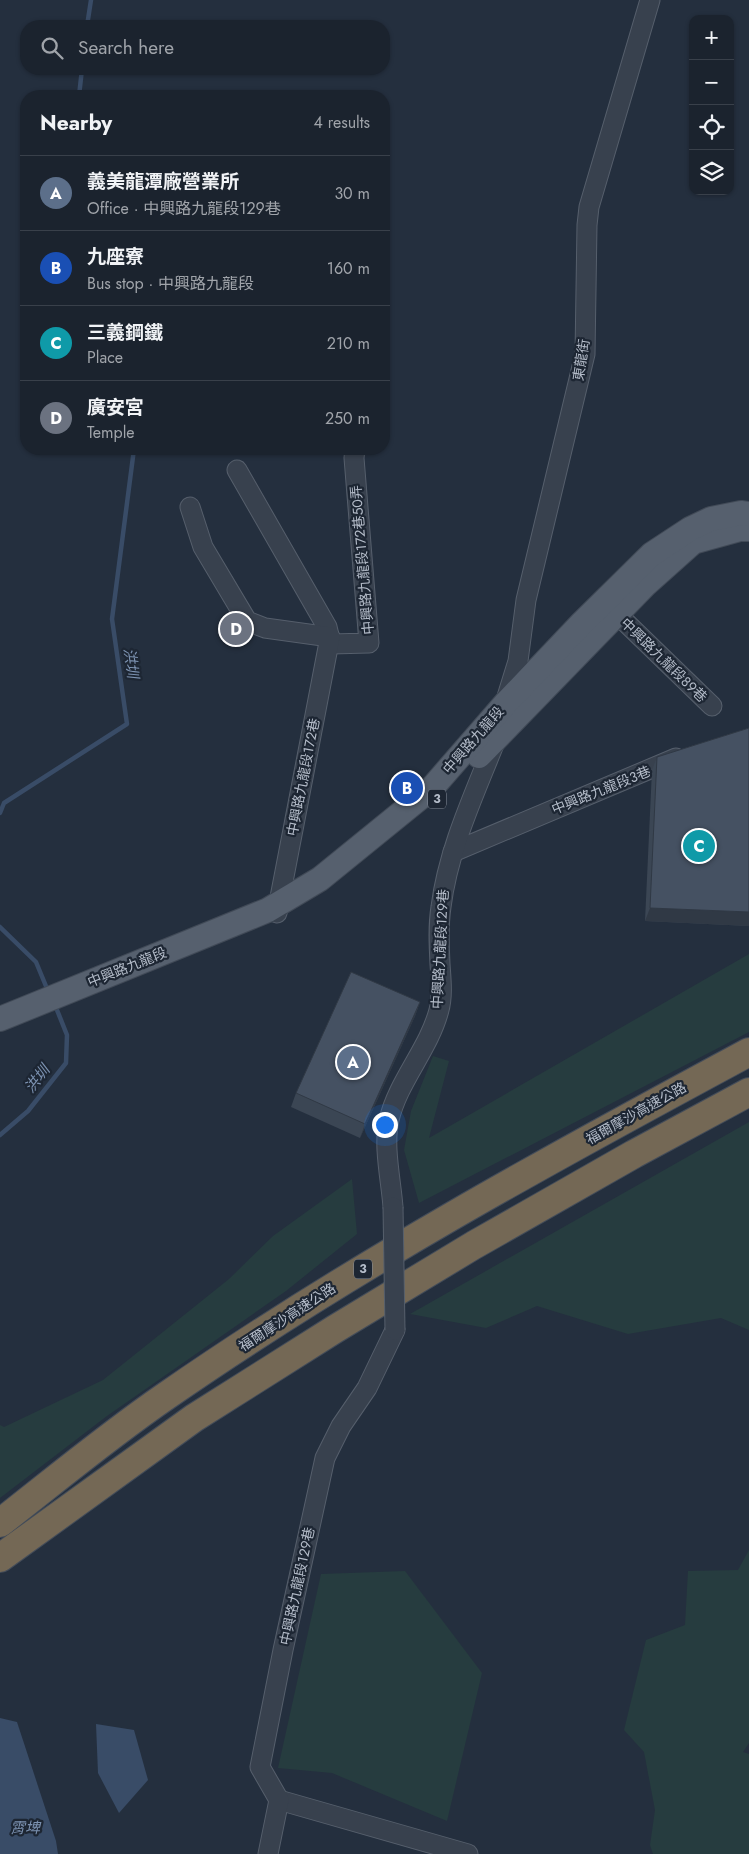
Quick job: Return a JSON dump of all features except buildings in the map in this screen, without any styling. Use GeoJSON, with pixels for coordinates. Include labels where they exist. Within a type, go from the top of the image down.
{"type":"FeatureCollection","features":[{"type":"Feature","properties":{"kind":"highway","name":"福爾摩沙高速公路"},"geometry":{"type":"LineString","coordinates":[[0,1523],[166,1396],[327,1291],[507,1184],[749,1052]]}},
{"type":"Feature","properties":{"kind":"highway"},"geometry":{"type":"LineString","coordinates":[[0,1558],[194,1418],[336,1329],[474,1245],[634,1154],[749,1092]]}},
{"type":"Feature","properties":{"kind":"main road","name":"中興路九龍段"},"geometry":{"type":"LineString","coordinates":[[34,1012],[70,998],[183,962],[277,910],[355,870],[419,818],[582,622],[652,554],[690,529],[710,520],[741,513],[749,514]]}},
{"type":"Feature","properties":{"kind":"main road","name":"中興路九龍段"},"geometry":{"type":"LineString","coordinates":[[277,910],[320,879],[432,788],[501,721],[617,614],[646,584],[693,542],[749,528]]}},
{"type":"Feature","properties":{"kind":"main road","name":"3"},"geometry":{"type":"LineString","coordinates":[[0,1019],[34,1012]]}},
{"type":"Feature","properties":{"kind":"main road","name":"3"},"geometry":{"type":"LineString","coordinates":[[0,1034],[34,1012]]}},
{"type":"Feature","properties":{"kind":"street","name":"東龍街"},"geometry":{"type":"LineString","coordinates":[[501,721],[518,661],[526,600],[584,354],[589,207],[650,0]]}},
{"type":"Feature","properties":{"kind":"street","name":"中興路九龍段172巷50弄"},"geometry":{"type":"LineString","coordinates":[[330,637],[331,644],[369,643],[354,455]]}},
{"type":"Feature","properties":{"kind":"street"},"geometry":{"type":"LineString","coordinates":[[190,507],[203,547],[247,620],[265,628],[330,637],[328,627],[237,470]]}},
{"type":"Feature","properties":{"kind":"street","name":"中興路九龍段89巷"},"geometry":{"type":"LineString","coordinates":[[617,614],[712,706]]}},
{"type":"Feature","properties":{"kind":"street","name":"中興路九龍段172巷"},"geometry":{"type":"LineString","coordinates":[[277,910],[330,637]]}},
{"type":"Feature","properties":{"kind":"street","name":"中興路九龍段129巷"},"geometry":{"type":"LineString","coordinates":[[279,1800],[260,1767],[324,1458],[341,1426],[367,1388],[396,1330],[393,1207],[386,1136],[389,1121],[393,1106],[429,1035],[439,1009],[441,984],[440,910],[445,877],[501,721]]}},
{"type":"Feature","properties":{"kind":"street","name":"中興路九龍段3巷"},"geometry":{"type":"LineString","coordinates":[[453,852],[695,750]]}},
{"type":"Feature","properties":{"kind":"street"},"geometry":{"type":"LineString","coordinates":[[268,1854],[279,1800],[468,1854]]}},
{"type":"Feature","properties":{"kind":"green space"},"geometry":{"type":"Polygon","coordinates":[[[749,954],[749,1032],[419,1203],[404,1150],[411,1111],[433,1056],[449,1061],[429,1138],[749,954]]]}},
{"type":"Feature","properties":{"kind":"green space"},"geometry":{"type":"Polygon","coordinates":[[[749,1122],[749,1330],[721,1318],[628,1334],[537,1306],[486,1328],[410,1314],[749,1122]]]}},
{"type":"Feature","properties":{"kind":"green space"},"geometry":{"type":"Polygon","coordinates":[[[352,1179],[357,1234],[286,1291],[107,1416],[0,1498],[0,1425],[4,1427],[103,1380],[229,1279],[273,1236],[352,1179]]]}},
{"type":"Feature","properties":{"kind":"green space"},"geometry":{"type":"Polygon","coordinates":[[[749,1550],[749,1743],[743,1752],[749,1754],[749,1854],[653,1854],[650,1845],[655,1810],[644,1752],[624,1730],[646,1640],[685,1625],[688,1571],[738,1570],[749,1550]]]}},
{"type":"Feature","properties":{"kind":"green space"},"geometry":{"type":"Polygon","coordinates":[[[405,1571],[482,1673],[447,1821],[332,1773],[278,1768],[321,1574],[405,1571]]]}},
{"type":"Feature","properties":{"kind":"water","name":"霄埤"},"geometry":{"type":"Polygon","coordinates":[[[0,1718],[17,1722],[56,1841],[58,1854],[0,1854],[0,1718]]]}},
{"type":"Feature","properties":{"kind":"water"},"geometry":{"type":"Polygon","coordinates":[[[96,1724],[134,1730],[148,1780],[119,1813],[98,1773],[96,1724]]]}},
{"type":"Feature","properties":{"kind":"waterway","name":"洪圳"},"geometry":{"type":"LineString","coordinates":[[88,20],[91,0]]}},
{"type":"Feature","properties":{"kind":"waterway","name":"洪圳"},"geometry":{"type":"LineString","coordinates":[[80,90],[81,75]]}},
{"type":"Feature","properties":{"kind":"waterway","name":"洪圳"},"geometry":{"type":"LineString","coordinates":[[0,813],[4,803],[127,724],[112,619],[133,455]]}},
{"type":"Feature","properties":{"kind":"waterway","name":"洪圳"},"geometry":{"type":"LineString","coordinates":[[0,927],[36,962],[48,991]]}},
{"type":"Feature","properties":{"kind":"waterway","name":"洪圳"},"geometry":{"type":"LineString","coordinates":[[0,1135],[28,1111],[66,1063],[67,1035],[55,1005]]}},
{"type":"Feature","properties":{"kind":"place","name":"廣安宮"},"geometry":{"type":"Point","coordinates":[236,629]}},
{"type":"Feature","properties":{"kind":"place","name":"九座寮"},"geometry":{"type":"Point","coordinates":[407,788]}},
{"type":"Feature","properties":{"kind":"place","name":"三義鋼鐵"},"geometry":{"type":"Point","coordinates":[699,846]}},
{"type":"Feature","properties":{"kind":"place","name":"義美龍潭廠營業所"},"geometry":{"type":"Point","coordinates":[353,1062]}}]}
